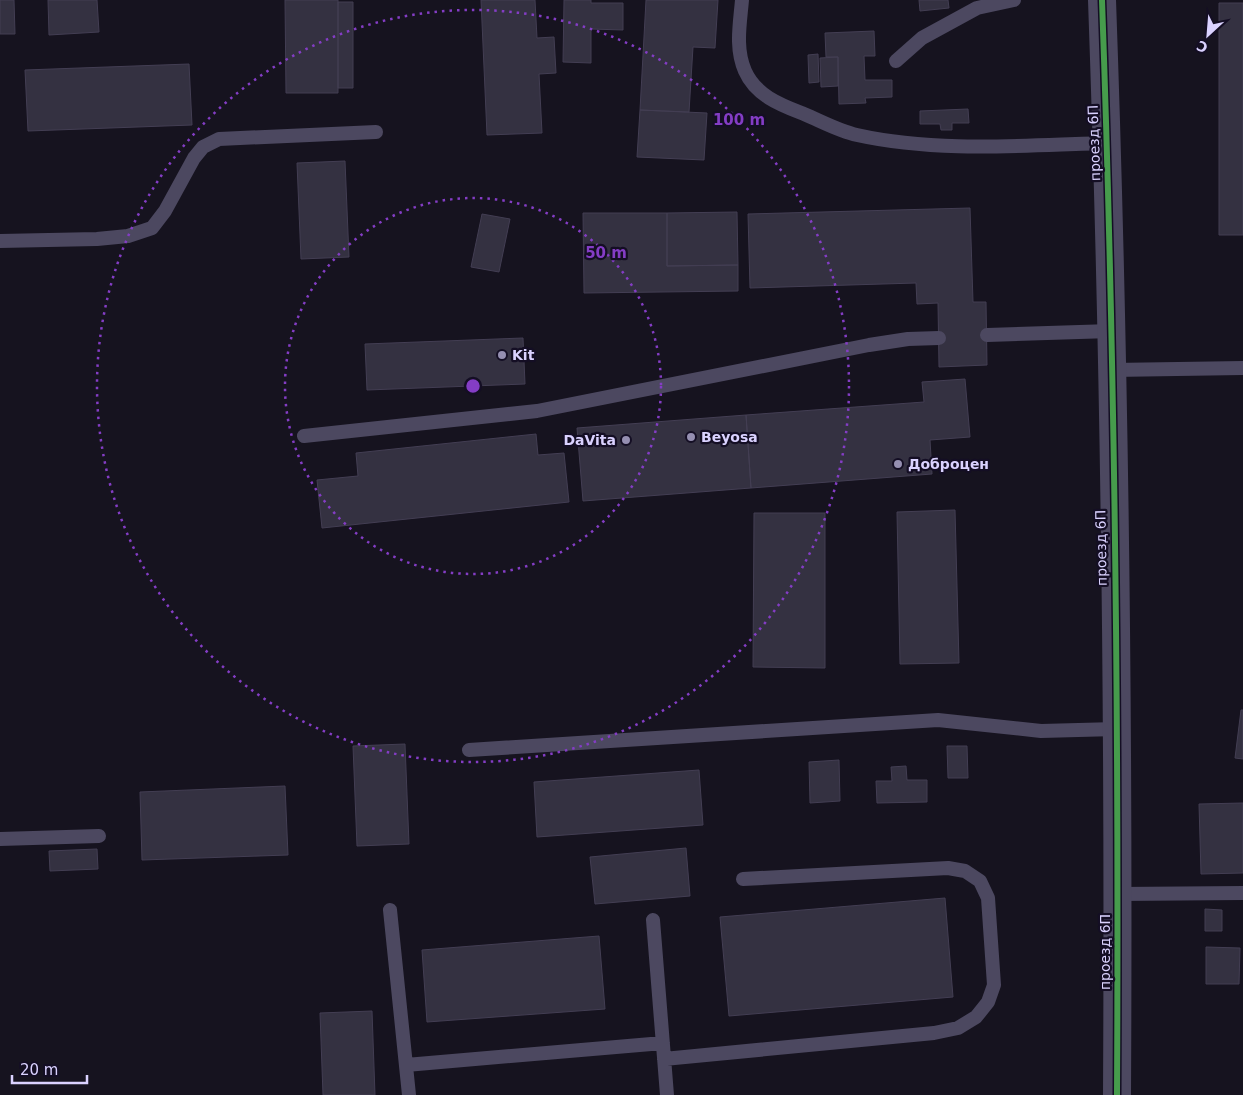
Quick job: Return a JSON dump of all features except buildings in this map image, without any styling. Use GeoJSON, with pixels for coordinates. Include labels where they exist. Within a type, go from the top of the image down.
{"type":"FeatureCollection","features":[{"type":"Feature","properties":{"kind":"street","name":"проезд 6П"},"geometry":{"type":"LineString","coordinates":[[1102,0],[1112,330],[1118,894],[1117,1095]]}},
{"type":"Feature","properties":{"kind":"lane"},"geometry":{"type":"LineString","coordinates":[[742,0],[738,48],[745,72],[758,91],[776,103],[855,134],[898,143],[934,146],[1107,143]]}},
{"type":"Feature","properties":{"kind":"lane"},"geometry":{"type":"LineString","coordinates":[[896,61],[922,38],[977,8],[1014,0]]}},
{"type":"Feature","properties":{"kind":"lane"},"geometry":{"type":"LineString","coordinates":[[0,241],[97,240],[128,236],[152,228],[165,211],[194,158],[203,147],[219,139],[376,132]]}},
{"type":"Feature","properties":{"kind":"lane"},"geometry":{"type":"LineString","coordinates":[[987,336],[1112,330]]}},
{"type":"Feature","properties":{"kind":"lane"},"geometry":{"type":"LineString","coordinates":[[304,436],[537,411],[869,345],[908,338],[939,338]]}},
{"type":"Feature","properties":{"kind":"lane"},"geometry":{"type":"LineString","coordinates":[[1112,370],[1243,368]]}},
{"type":"Feature","properties":{"kind":"lane"},"geometry":{"type":"LineString","coordinates":[[469,750],[938,720],[1041,731],[1116,730]]}},
{"type":"Feature","properties":{"kind":"lane"},"geometry":{"type":"LineString","coordinates":[[0,839],[99,836]]}},
{"type":"Feature","properties":{"kind":"lane"},"geometry":{"type":"LineString","coordinates":[[664,1059],[934,1033],[958,1028],[976,1017],[988,1002],[994,985],[988,898],[980,881],[965,871],[948,868],[743,879]]}},
{"type":"Feature","properties":{"kind":"lane"},"geometry":{"type":"LineString","coordinates":[[1118,894],[1243,893]]}},
{"type":"Feature","properties":{"kind":"lane"},"geometry":{"type":"LineString","coordinates":[[390,910],[409,1095]]}},
{"type":"Feature","properties":{"kind":"lane"},"geometry":{"type":"LineString","coordinates":[[653,920],[667,1095]]}},
{"type":"Feature","properties":{"kind":"lane"},"geometry":{"type":"LineString","coordinates":[[406,1065],[663,1043]]}},
{"type":"Feature","properties":{"kind":"cycle path"},"geometry":{"type":"LineString","coordinates":[[1102,0],[1115,548],[1117,1095]]}},
{"type":"Feature","properties":{"kind":"place","name":"Kit"},"geometry":{"type":"Point","coordinates":[502,355]}},
{"type":"Feature","properties":{"kind":"place","name":"Beyosa"},"geometry":{"type":"Point","coordinates":[691,437]}},
{"type":"Feature","properties":{"kind":"place","name":"DaVita"},"geometry":{"type":"Point","coordinates":[626,440]}},
{"type":"Feature","properties":{"kind":"place","name":"Доброцен"},"geometry":{"type":"Point","coordinates":[898,464]}}]}
